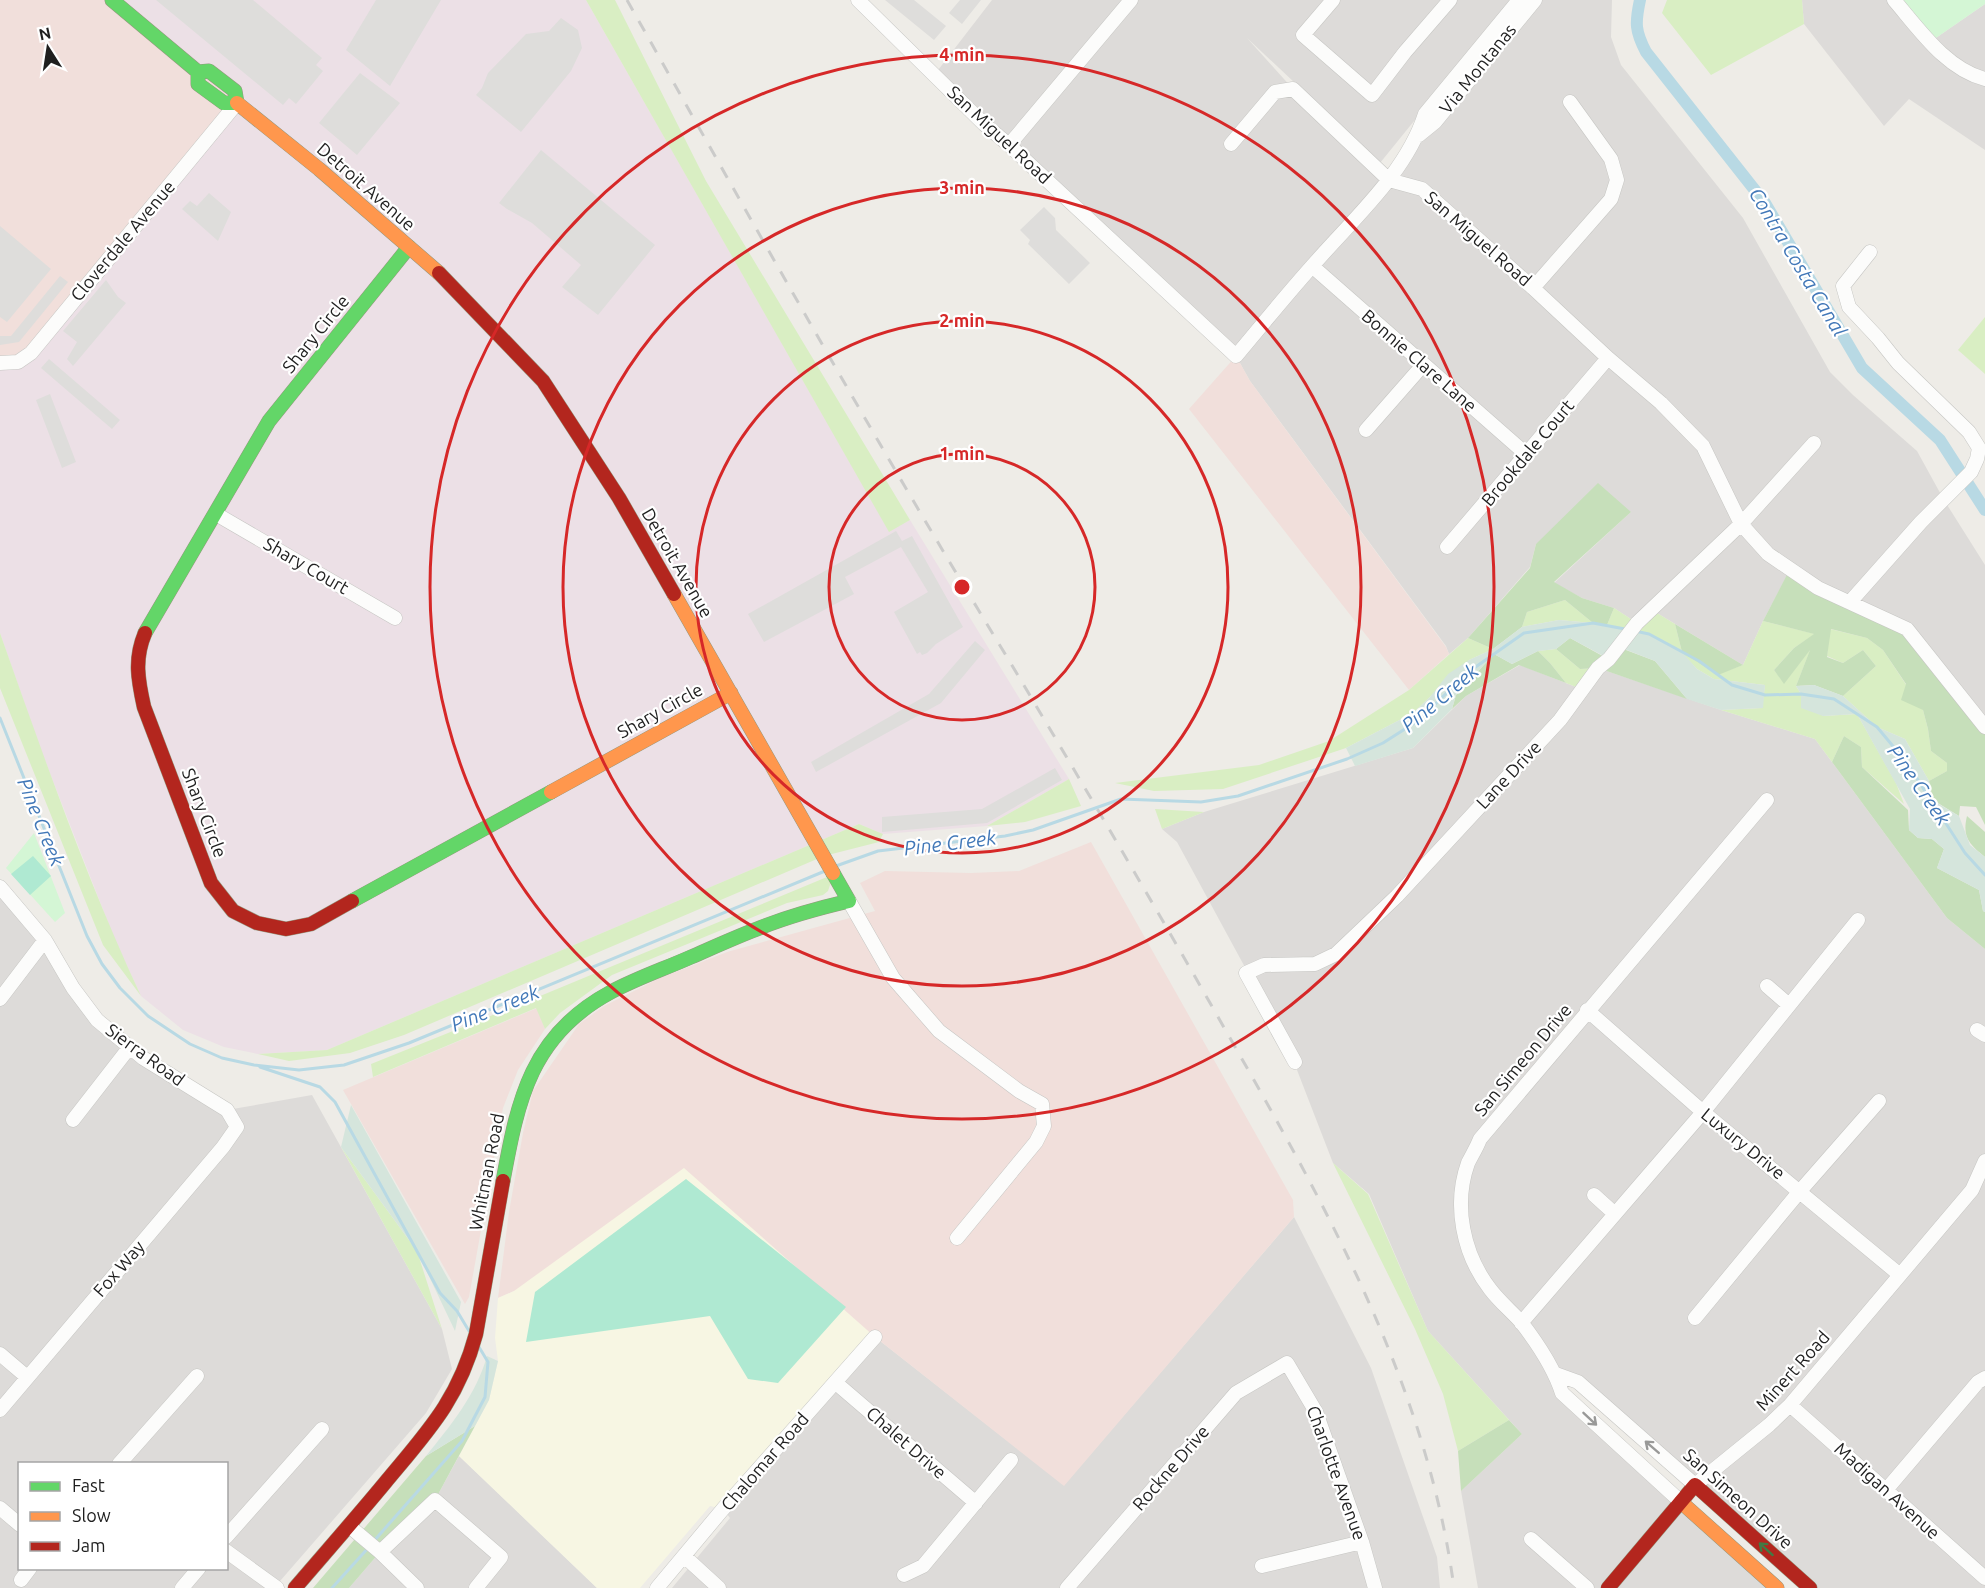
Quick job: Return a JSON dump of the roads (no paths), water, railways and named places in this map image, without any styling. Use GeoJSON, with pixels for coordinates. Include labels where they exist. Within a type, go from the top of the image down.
{"type":"FeatureCollection","features":[{"type":"Feature","properties":{"kind":"street","name":"Detroit Avenue"},"geometry":{"type":"LineString","coordinates":[[112,0],[198,72],[198,84],[224,103],[237,103],[319,169],[449,282],[543,381],[619,498],[823,853],[892,978],[939,1031],[1019,1091],[1042,1104],[1044,1126],[1036,1142],[957,1238]]}},
{"type":"Feature","properties":{"kind":"street","name":"San Miguel Road"},"geometry":{"type":"LineString","coordinates":[[858,0],[984,124],[1236,356],[1389,180],[1422,189],[1608,358],[1661,403],[1703,446],[1742,524],[1768,554],[1818,588],[1907,629],[1985,727]]}},
{"type":"Feature","properties":{"kind":"street"},"geometry":{"type":"LineString","coordinates":[[1009,145],[1131,0]]}},
{"type":"Feature","properties":{"kind":"street"},"geometry":{"type":"LineString","coordinates":[[1333,0],[1303,35],[1372,95],[1450,0]]}},
{"type":"Feature","properties":{"kind":"street","name":"Via Montanas"},"geometry":{"type":"LineString","coordinates":[[1419,135],[1425,114],[1519,0]]}},
{"type":"Feature","properties":{"kind":"street","name":"Via Montanas"},"geometry":{"type":"LineString","coordinates":[[1389,180],[1419,135],[1435,122],[1535,0]]}},
{"type":"Feature","properties":{"kind":"street"},"geometry":{"type":"LineString","coordinates":[[1894,0],[1930,42],[1958,67],[1985,79]]}},
{"type":"Feature","properties":{"kind":"street"},"geometry":{"type":"LineString","coordinates":[[1231,144],[1275,92],[1293,89],[1389,180]]}},
{"type":"Feature","properties":{"kind":"street"},"geometry":{"type":"LineString","coordinates":[[1533,288],[1611,199],[1617,180],[1611,159],[1570,102]]}},
{"type":"Feature","properties":{"kind":"street","name":"Cloverdale Avenue"},"geometry":{"type":"LineString","coordinates":[[0,363],[18,362],[31,353],[237,103]]}},
{"type":"Feature","properties":{"kind":"street","name":"Shary Circle"},"geometry":{"type":"LineString","coordinates":[[409,247],[269,421],[149,624],[138,649],[138,680],[144,707],[211,883],[233,911],[257,923],[286,929],[311,924],[731,693]]}},
{"type":"Feature","properties":{"kind":"street"},"geometry":{"type":"LineString","coordinates":[[1850,602],[1921,522],[1971,472],[1979,448],[1969,432],[1898,363],[1849,307],[1843,286],[1870,252]]}},
{"type":"Feature","properties":{"kind":"street","name":"Bonnie Clare Lane"},"geometry":{"type":"LineString","coordinates":[[1312,266],[1526,454]]}},
{"type":"Feature","properties":{"kind":"street","name":"Brookdale Court"},"geometry":{"type":"LineString","coordinates":[[1448,547],[1608,358]]}},
{"type":"Feature","properties":{"kind":"street"},"geometry":{"type":"LineString","coordinates":[[1366,430],[1423,365]]}},
{"type":"Feature","properties":{"kind":"street","name":"Lane Drive"},"geometry":{"type":"LineString","coordinates":[[1295,1062],[1246,974],[1264,965],[1315,964],[1336,954],[1397,896],[1551,729],[1598,668],[1609,659],[1637,623],[1742,524],[1814,443]]}},
{"type":"Feature","properties":{"kind":"street","name":"Shary Court"},"geometry":{"type":"LineString","coordinates":[[216,514],[395,618]]}},
{"type":"Feature","properties":{"kind":"street","name":"San Simeon Drive"},"geometry":{"type":"LineString","coordinates":[[1767,800],[1480,1139],[1468,1164],[1462,1192],[1462,1224],[1471,1260],[1490,1289],[1521,1323],[1556,1374],[1562,1393],[1777,1588]]}},
{"type":"Feature","properties":{"kind":"street","name":"Sierra Road"},"geometry":{"type":"LineString","coordinates":[[0,887],[45,940],[73,988],[98,1020],[129,1048],[227,1110],[237,1126]]}},
{"type":"Feature","properties":{"kind":"street","name":"Whitman Road"},"geometry":{"type":"LineString","coordinates":[[295,1588],[354,1529],[439,1417],[461,1382],[473,1348],[519,1101],[529,1078],[548,1047],[566,1025],[588,1006],[626,984],[774,922],[849,901]]}},
{"type":"Feature","properties":{"kind":"street"},"geometry":{"type":"LineString","coordinates":[[1521,1323],[1703,1112],[1858,920]]}},
{"type":"Feature","properties":{"kind":"street"},"geometry":{"type":"LineString","coordinates":[[0,999],[45,940]]}},
{"type":"Feature","properties":{"kind":"street"},"geometry":{"type":"LineString","coordinates":[[1767,986],[1789,1005]]}},
{"type":"Feature","properties":{"kind":"street","name":"Luxury Drive"},"geometry":{"type":"LineString","coordinates":[[1587,1011],[1703,1112],[1900,1275]]}},
{"type":"Feature","properties":{"kind":"street"},"geometry":{"type":"LineString","coordinates":[[73,1120],[129,1048]]}},
{"type":"Feature","properties":{"kind":"street"},"geometry":{"type":"LineString","coordinates":[[1695,1318],[1800,1191],[1879,1101]]}},
{"type":"Feature","properties":{"kind":"street","name":"Fox Way"},"geometry":{"type":"LineString","coordinates":[[0,1410],[216,1155],[237,1126]]}},
{"type":"Feature","properties":{"kind":"street","name":"Minert Road"},"geometry":{"type":"LineString","coordinates":[[1608,1588],[1695,1485],[1790,1405],[1972,1190],[1985,1161]]}},
{"type":"Feature","properties":{"kind":"street"},"geometry":{"type":"LineString","coordinates":[[1594,1195],[1615,1214]]}},
{"type":"Feature","properties":{"kind":"street","name":"Chalomar Road"},"geometry":{"type":"LineString","coordinates":[[657,1588],[875,1336]]}},
{"type":"Feature","properties":{"kind":"street"},"geometry":{"type":"LineString","coordinates":[[0,1354],[27,1377]]}},
{"type":"Feature","properties":{"kind":"street","name":"Charlotte Avenue"},"geometry":{"type":"LineString","coordinates":[[1287,1363],[1316,1412],[1362,1542],[1375,1588]]}},
{"type":"Feature","properties":{"kind":"street","name":"Rockne Drive"},"geometry":{"type":"LineString","coordinates":[[1076,1585],[1236,1393],[1287,1363]]}},
{"type":"Feature","properties":{"kind":"street","name":"San Simeon Drive"},"geometry":{"type":"LineString","coordinates":[[1556,1374],[1578,1382],[1810,1588]]}},
{"type":"Feature","properties":{"kind":"street"},"geometry":{"type":"LineString","coordinates":[[123,1462],[197,1376]]}},
{"type":"Feature","properties":{"kind":"street"},"geometry":{"type":"LineString","coordinates":[[1886,1490],[1978,1382],[1985,1378]]}},
{"type":"Feature","properties":{"kind":"street","name":"Chalet Drive"},"geometry":{"type":"LineString","coordinates":[[836,1383],[976,1503]]}},
{"type":"Feature","properties":{"kind":"street","name":"Madigan Avenue"},"geometry":{"type":"LineString","coordinates":[[1790,1405],[1985,1578]]}},
{"type":"Feature","properties":{"kind":"street"},"geometry":{"type":"LineString","coordinates":[[228,1535],[322,1429]]}},
{"type":"Feature","properties":{"kind":"street"},"geometry":{"type":"LineString","coordinates":[[904,1575],[923,1566],[1011,1460]]}},
{"type":"Feature","properties":{"kind":"street"},"geometry":{"type":"LineString","coordinates":[[380,1552],[435,1500],[501,1557],[476,1588]]}},
{"type":"Feature","properties":{"kind":"street"},"geometry":{"type":"LineString","coordinates":[[0,1508],[18,1523]]}},
{"type":"Feature","properties":{"kind":"street"},"geometry":{"type":"LineString","coordinates":[[354,1529],[417,1588]]}},
{"type":"Feature","properties":{"kind":"street"},"geometry":{"type":"LineString","coordinates":[[1531,1539],[1587,1588]]}},
{"type":"Feature","properties":{"kind":"street"},"geometry":{"type":"LineString","coordinates":[[1262,1566],[1362,1542]]}},
{"type":"Feature","properties":{"kind":"street"},"geometry":{"type":"LineString","coordinates":[[228,1552],[277,1588]]}},
{"type":"Feature","properties":{"kind":"street"},"geometry":{"type":"LineString","coordinates":[[684,1556],[719,1588]]}},
{"type":"Feature","properties":{"kind":"street"},"geometry":{"type":"LineString","coordinates":[[21,1580],[29,1570]]}},
{"type":"Feature","properties":{"kind":"street"},"geometry":{"type":"LineString","coordinates":[[182,1588],[198,1570]]}},
{"type":"Feature","properties":{"kind":"waterway","name":"Contra Costa Canal"},"geometry":{"type":"LineString","coordinates":[[1640,0],[1637,27],[1646,52],[1765,203],[1862,368],[1940,440],[1985,510]]}},
{"type":"Feature","properties":{"kind":"waterway","name":"Pine Creek"},"geometry":{"type":"LineString","coordinates":[[836,866],[878,851],[1005,836],[1033,830],[1121,799],[1201,802],[1238,796],[1347,759],[1383,743],[1419,720],[1467,673],[1524,633],[1593,623],[1625,629]]}},
{"type":"Feature","properties":{"kind":"waterway","name":"Pine Creek"},"geometry":{"type":"LineString","coordinates":[[1635,631],[1649,634],[1699,661],[1732,685],[1765,695],[1801,694],[1834,699],[1877,727],[1907,763],[1965,853],[1985,875]]}},
{"type":"Feature","properties":{"kind":"waterway","name":"Pine Creek"},"geometry":{"type":"LineString","coordinates":[[0,718],[87,936],[102,964],[120,988],[148,1016],[190,1044],[222,1058],[254,1065],[299,1070],[344,1065],[409,1043],[825,871]]}},
{"type":"Feature","properties":{"kind":"waterway"},"geometry":{"type":"LineString","coordinates":[[260,1067],[320,1087],[335,1102],[440,1293],[457,1311],[469,1331]]}},
{"type":"Feature","properties":{"kind":"waterway"},"geometry":{"type":"LineString","coordinates":[[373,1542],[462,1441],[485,1397],[488,1362],[479,1347]]}},
{"type":"Feature","properties":{"kind":"waterway"},"geometry":{"type":"LineString","coordinates":[[332,1588],[369,1547]]}},
{"type":"Feature","properties":{"kind":"railway"},"geometry":{"type":"LineString","coordinates":[[627,0],[861,412],[1145,890],[1300,1163],[1367,1299],[1396,1369],[1421,1440],[1441,1513],[1454,1588]]}}]}
